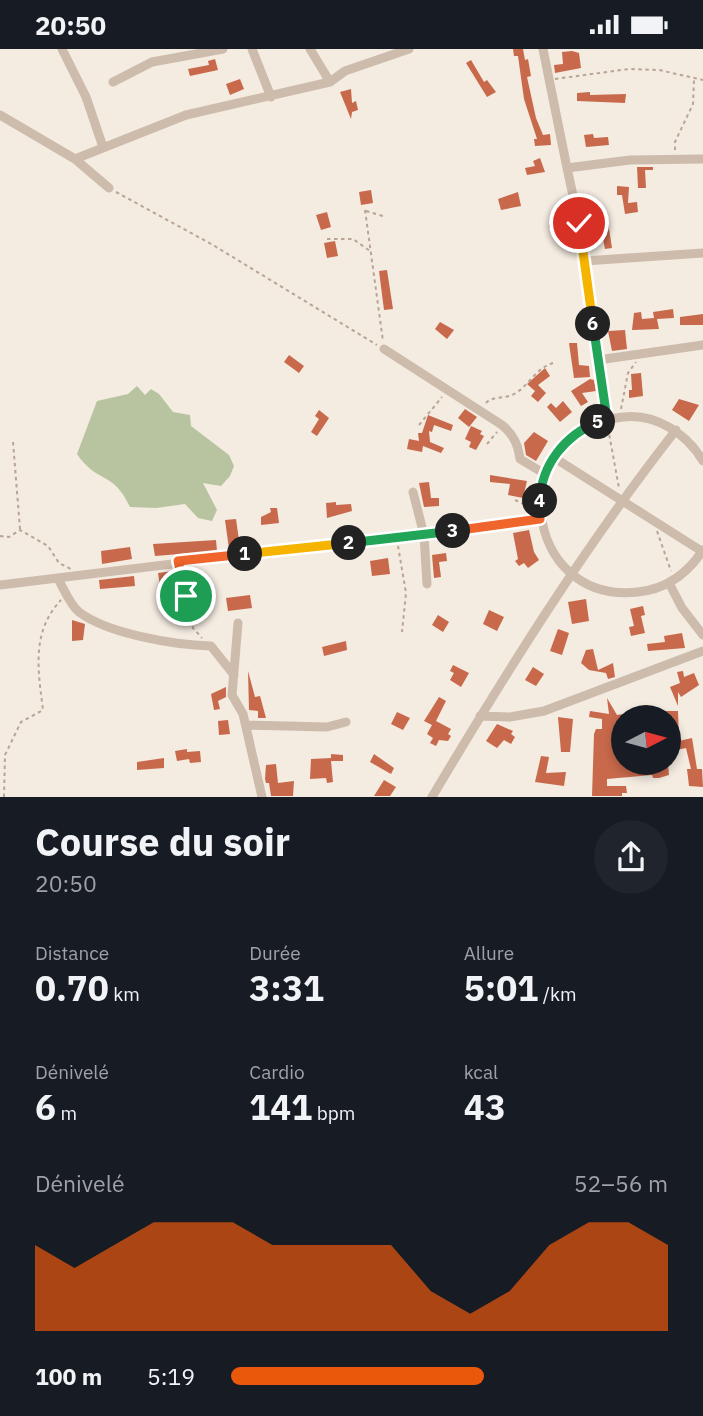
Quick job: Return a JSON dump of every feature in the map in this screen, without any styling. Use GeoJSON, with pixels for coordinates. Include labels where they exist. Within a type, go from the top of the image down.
{"type":"FeatureCollection","features":[{"type":"Feature","properties":{"kind":"street"},"geometry":{"type":"LineString","coordinates":[[62,49],[86,97],[103,147]]}},
{"type":"Feature","properties":{"kind":"street"},"geometry":{"type":"LineString","coordinates":[[113,82],[152,62],[223,49]]}},
{"type":"Feature","properties":{"kind":"street"},"geometry":{"type":"LineString","coordinates":[[252,49],[271,97]]}},
{"type":"Feature","properties":{"kind":"street"},"geometry":{"type":"LineString","coordinates":[[310,49],[331,82]]}},
{"type":"Feature","properties":{"kind":"street"},"geometry":{"type":"LineString","coordinates":[[75,159],[186,115],[331,82],[345,71],[407,49]]}},
{"type":"Feature","properties":{"kind":"street"},"geometry":{"type":"LineString","coordinates":[[543,49],[584,261],[607,419]]}},
{"type":"Feature","properties":{"kind":"street"},"geometry":{"type":"LineString","coordinates":[[0,115],[75,159],[108,188]]}},
{"type":"Feature","properties":{"kind":"street"},"geometry":{"type":"LineString","coordinates":[[567,168],[630,160],[703,159]]}},
{"type":"Feature","properties":{"kind":"street"},"geometry":{"type":"LineString","coordinates":[[584,261],[703,253]]}},
{"type":"Feature","properties":{"kind":"street"},"geometry":{"type":"LineString","coordinates":[[598,360],[703,345]]}},
{"type":"Feature","properties":{"kind":"street"},"geometry":{"type":"LineString","coordinates":[[384,349],[502,425],[518,445],[520,459],[545,474]]}},
{"type":"Feature","properties":{"kind":"street"},"geometry":{"type":"LineString","coordinates":[[553,457],[703,551],[688,570],[669,583],[649,591],[628,593],[607,590],[572,574],[555,555],[540,515],[545,474],[553,457],[568,440],[586,427],[621,417],[654,420],[676,430],[696,449],[703,461]]}},
{"type":"Feature","properties":{"kind":"street"},"geometry":{"type":"LineString","coordinates":[[432,796],[480,716],[622,499],[676,430]]}},
{"type":"Feature","properties":{"kind":"street"},"geometry":{"type":"LineString","coordinates":[[413,492],[424,535],[427,584]]}},
{"type":"Feature","properties":{"kind":"street"},"geometry":{"type":"LineString","coordinates":[[0,585],[173,561],[424,535],[540,515]]}},
{"type":"Feature","properties":{"kind":"street"},"geometry":{"type":"LineString","coordinates":[[58,579],[76,611],[102,625],[192,645],[211,646],[234,675]]}},
{"type":"Feature","properties":{"kind":"street"},"geometry":{"type":"LineString","coordinates":[[669,583],[682,608],[703,635]]}},
{"type":"Feature","properties":{"kind":"street"},"geometry":{"type":"LineString","coordinates":[[238,623],[232,695],[246,725],[262,796]]}},
{"type":"Feature","properties":{"kind":"street"},"geometry":{"type":"LineString","coordinates":[[480,716],[510,717],[544,711],[703,651]]}},
{"type":"Feature","properties":{"kind":"street"},"geometry":{"type":"LineString","coordinates":[[246,725],[327,727],[346,722]]}},
{"type":"Feature","properties":{"kind":"path"},"geometry":{"type":"LineString","coordinates":[[548,80],[629,68],[659,70],[703,80]]}},
{"type":"Feature","properties":{"kind":"path"},"geometry":{"type":"LineString","coordinates":[[676,160],[675,142],[693,104],[694,78]]}},
{"type":"Feature","properties":{"kind":"path"},"geometry":{"type":"LineString","coordinates":[[108,188],[202,238],[384,349]]}},
{"type":"Feature","properties":{"kind":"path"},"geometry":{"type":"LineString","coordinates":[[384,349],[365,210],[386,217]]}},
{"type":"Feature","properties":{"kind":"path"},"geometry":{"type":"LineString","coordinates":[[327,239],[361,241],[372,253]]}},
{"type":"Feature","properties":{"kind":"path"},"geometry":{"type":"LineString","coordinates":[[621,417],[628,373],[637,354]]}},
{"type":"Feature","properties":{"kind":"path"},"geometry":{"type":"LineString","coordinates":[[481,410],[489,399],[515,394],[544,365],[553,363]]}},
{"type":"Feature","properties":{"kind":"path"},"geometry":{"type":"LineString","coordinates":[[419,425],[445,394],[456,395]]}},
{"type":"Feature","properties":{"kind":"path"},"geometry":{"type":"LineString","coordinates":[[607,419],[622,499]]}},
{"type":"Feature","properties":{"kind":"path"},"geometry":{"type":"LineString","coordinates":[[487,444],[502,425]]}},
{"type":"Feature","properties":{"kind":"path"},"geometry":{"type":"LineString","coordinates":[[13,442],[20,530]]}},
{"type":"Feature","properties":{"kind":"path"},"geometry":{"type":"LineString","coordinates":[[515,500],[540,515]]}},
{"type":"Feature","properties":{"kind":"path"},"geometry":{"type":"LineString","coordinates":[[658,523],[658,537],[672,572]]}},
{"type":"Feature","properties":{"kind":"path"},"geometry":{"type":"LineString","coordinates":[[0,536],[9,537],[20,530]]}},
{"type":"Feature","properties":{"kind":"path"},"geometry":{"type":"LineString","coordinates":[[20,530],[48,546],[59,563],[85,575]]}},
{"type":"Feature","properties":{"kind":"path"},"geometry":{"type":"LineString","coordinates":[[397,538],[406,593],[402,632]]}},
{"type":"Feature","properties":{"kind":"path"},"geometry":{"type":"LineString","coordinates":[[173,561],[192,628],[211,646]]}},
{"type":"Feature","properties":{"kind":"path"},"geometry":{"type":"LineString","coordinates":[[173,561],[181,582]]}},
{"type":"Feature","properties":{"kind":"path"},"geometry":{"type":"LineString","coordinates":[[4,796],[5,755],[21,722],[43,710],[38,659],[39,637],[51,611],[66,594]]}},
{"type":"Feature","properties":{"kind":"green space"},"geometry":{"type":"Polygon","coordinates":[[[137,386],[145,395],[151,389],[159,394],[173,412],[190,415],[191,426],[229,455],[234,466],[221,486],[203,483],[217,510],[212,521],[198,518],[185,504],[156,508],[130,507],[117,487],[91,470],[77,454],[97,401],[128,394],[137,386]]]}},
{"type":"Feature","properties":{"kind":"building"},"geometry":{"type":"Polygon","coordinates":[[[513,49],[523,49],[525,60],[528,59],[531,76],[527,77],[536,118],[543,135],[550,134],[551,145],[535,146],[534,139],[537,139],[524,99],[518,56],[514,56],[513,49]]]}},
{"type":"Feature","properties":{"kind":"building"},"geometry":{"type":"Polygon","coordinates":[[[562,52],[579,53],[581,68],[555,73],[554,65],[563,64],[562,52]]]}},
{"type":"Feature","properties":{"kind":"building"},"geometry":{"type":"Polygon","coordinates":[[[215,59],[218,70],[190,76],[188,69],[209,65],[208,61],[215,59]]]}},
{"type":"Feature","properties":{"kind":"building"},"geometry":{"type":"Polygon","coordinates":[[[471,60],[484,82],[487,80],[496,92],[487,97],[466,63],[471,60]]]}},
{"type":"Feature","properties":{"kind":"building"},"geometry":{"type":"Polygon","coordinates":[[[240,79],[244,89],[230,95],[226,84],[240,79]]]}},
{"type":"Feature","properties":{"kind":"building"},"geometry":{"type":"Polygon","coordinates":[[[351,89],[352,103],[356,101],[358,110],[352,112],[351,119],[340,92],[351,89]]]}},
{"type":"Feature","properties":{"kind":"building"},"geometry":{"type":"Polygon","coordinates":[[[590,92],[590,95],[626,94],[625,103],[577,101],[577,93],[590,92]]]}},
{"type":"Feature","properties":{"kind":"building"},"geometry":{"type":"Polygon","coordinates":[[[593,134],[594,138],[608,137],[609,145],[586,147],[584,135],[593,134]]]}},
{"type":"Feature","properties":{"kind":"building"},"geometry":{"type":"Polygon","coordinates":[[[540,158],[545,172],[527,175],[525,168],[535,166],[533,161],[540,158]]]}},
{"type":"Feature","properties":{"kind":"building"},"geometry":{"type":"Polygon","coordinates":[[[637,167],[653,167],[653,170],[645,170],[646,188],[638,188],[637,167]]]}},
{"type":"Feature","properties":{"kind":"building"},"geometry":{"type":"Polygon","coordinates":[[[617,186],[629,187],[628,203],[637,202],[638,212],[625,214],[622,195],[617,195],[617,186]]]}},
{"type":"Feature","properties":{"kind":"building"},"geometry":{"type":"Polygon","coordinates":[[[371,190],[373,203],[361,205],[359,192],[371,190]]]}},
{"type":"Feature","properties":{"kind":"building"},"geometry":{"type":"Polygon","coordinates":[[[518,192],[521,206],[501,210],[498,199],[518,192]]]}},
{"type":"Feature","properties":{"kind":"building"},"geometry":{"type":"Polygon","coordinates":[[[327,212],[331,227],[321,230],[316,215],[327,212]]]}},
{"type":"Feature","properties":{"kind":"building"},"geometry":{"type":"Polygon","coordinates":[[[571,219],[575,242],[567,243],[566,229],[549,228],[549,221],[571,219]]]}},
{"type":"Feature","properties":{"kind":"building"},"geometry":{"type":"Polygon","coordinates":[[[608,222],[612,248],[605,249],[600,223],[608,222]]]}},
{"type":"Feature","properties":{"kind":"building"},"geometry":{"type":"Polygon","coordinates":[[[335,241],[338,256],[327,258],[324,243],[335,241]]]}},
{"type":"Feature","properties":{"kind":"building"},"geometry":{"type":"Polygon","coordinates":[[[387,270],[393,309],[384,310],[379,271],[387,270]]]}},
{"type":"Feature","properties":{"kind":"building"},"geometry":{"type":"Polygon","coordinates":[[[673,309],[674,318],[657,319],[659,329],[632,330],[634,313],[641,312],[642,319],[654,318],[653,312],[673,309]]]}},
{"type":"Feature","properties":{"kind":"building"},"geometry":{"type":"Polygon","coordinates":[[[703,314],[703,325],[680,325],[680,317],[703,314]]]}},
{"type":"Feature","properties":{"kind":"building"},"geometry":{"type":"Polygon","coordinates":[[[440,322],[454,330],[447,339],[435,329],[440,322]]]}},
{"type":"Feature","properties":{"kind":"building"},"geometry":{"type":"Polygon","coordinates":[[[625,330],[627,349],[612,351],[608,331],[625,330]]]}},
{"type":"Feature","properties":{"kind":"building"},"geometry":{"type":"Polygon","coordinates":[[[569,343],[577,343],[579,365],[589,366],[590,377],[574,378],[569,343]]]}},
{"type":"Feature","properties":{"kind":"building"},"geometry":{"type":"Polygon","coordinates":[[[289,355],[304,366],[299,373],[284,362],[289,355]]]}},
{"type":"Feature","properties":{"kind":"building"},"geometry":{"type":"Polygon","coordinates":[[[545,368],[550,376],[538,385],[546,393],[538,402],[531,396],[535,391],[527,384],[545,368]]]}},
{"type":"Feature","properties":{"kind":"building"},"geometry":{"type":"Polygon","coordinates":[[[641,373],[643,396],[629,398],[629,390],[632,390],[631,374],[641,373]]]}},
{"type":"Feature","properties":{"kind":"building"},"geometry":{"type":"Polygon","coordinates":[[[590,379],[594,380],[596,391],[582,393],[588,402],[581,406],[571,391],[590,379]]]}},
{"type":"Feature","properties":{"kind":"building"},"geometry":{"type":"Polygon","coordinates":[[[679,399],[699,405],[689,421],[672,410],[679,399]]]}},
{"type":"Feature","properties":{"kind":"building"},"geometry":{"type":"Polygon","coordinates":[[[563,401],[572,412],[560,422],[547,407],[551,403],[556,408],[563,401]]]}},
{"type":"Feature","properties":{"kind":"building"},"geometry":{"type":"Polygon","coordinates":[[[465,409],[477,417],[469,427],[458,418],[465,409]]]}},
{"type":"Feature","properties":{"kind":"building"},"geometry":{"type":"Polygon","coordinates":[[[319,410],[329,418],[317,436],[311,432],[319,419],[315,416],[319,410]]]}},
{"type":"Feature","properties":{"kind":"building"},"geometry":{"type":"Polygon","coordinates":[[[428,415],[453,425],[451,431],[434,425],[432,432],[429,431],[430,442],[444,448],[441,453],[423,446],[422,452],[407,449],[409,439],[419,441],[418,433],[422,433],[428,415]]]}},
{"type":"Feature","properties":{"kind":"building"},"geometry":{"type":"Polygon","coordinates":[[[471,426],[482,431],[480,434],[484,436],[476,450],[469,447],[471,442],[465,439],[471,426]]]}},
{"type":"Feature","properties":{"kind":"building"},"geometry":{"type":"Polygon","coordinates":[[[534,432],[548,441],[536,461],[526,455],[524,443],[534,432]]]}},
{"type":"Feature","properties":{"kind":"building"},"geometry":{"type":"Polygon","coordinates":[[[490,475],[527,481],[523,498],[508,495],[510,484],[490,482],[490,475]]]}},
{"type":"Feature","properties":{"kind":"building"},"geometry":{"type":"Polygon","coordinates":[[[429,482],[431,498],[439,498],[439,506],[424,507],[419,483],[429,482]]]}},
{"type":"Feature","properties":{"kind":"building"},"geometry":{"type":"Polygon","coordinates":[[[336,502],[336,505],[351,504],[352,511],[327,518],[326,503],[336,502]]]}},
{"type":"Feature","properties":{"kind":"building"},"geometry":{"type":"Polygon","coordinates":[[[270,508],[277,508],[279,523],[261,525],[261,517],[271,512],[270,508]]]}},
{"type":"Feature","properties":{"kind":"building"},"geometry":{"type":"Polygon","coordinates":[[[236,519],[240,547],[229,549],[225,520],[236,519]]]}},
{"type":"Feature","properties":{"kind":"building"},"geometry":{"type":"Polygon","coordinates":[[[529,530],[534,552],[539,560],[528,568],[524,563],[519,566],[515,561],[518,559],[513,533],[529,530]]]}},
{"type":"Feature","properties":{"kind":"building"},"geometry":{"type":"Polygon","coordinates":[[[216,540],[217,551],[155,556],[153,544],[216,540]]]}},
{"type":"Feature","properties":{"kind":"building"},"geometry":{"type":"Polygon","coordinates":[[[130,547],[132,559],[102,564],[101,551],[130,547]]]}},
{"type":"Feature","properties":{"kind":"building"},"geometry":{"type":"Polygon","coordinates":[[[446,553],[447,561],[439,562],[441,577],[434,578],[432,555],[446,553]]]}},
{"type":"Feature","properties":{"kind":"building"},"geometry":{"type":"Polygon","coordinates":[[[388,558],[390,574],[372,576],[370,561],[388,558]]]}},
{"type":"Feature","properties":{"kind":"building"},"geometry":{"type":"Polygon","coordinates":[[[173,571],[174,583],[160,585],[158,573],[173,571]]]}},
{"type":"Feature","properties":{"kind":"building"},"geometry":{"type":"Polygon","coordinates":[[[134,576],[135,586],[100,589],[99,580],[134,576]]]}},
{"type":"Feature","properties":{"kind":"building"},"geometry":{"type":"Polygon","coordinates":[[[250,595],[252,608],[228,611],[226,598],[250,595]]]}},
{"type":"Feature","properties":{"kind":"building"},"geometry":{"type":"Polygon","coordinates":[[[586,599],[589,621],[572,624],[568,602],[586,599]]]}},
{"type":"Feature","properties":{"kind":"building"},"geometry":{"type":"Polygon","coordinates":[[[643,606],[645,615],[641,616],[645,633],[631,636],[629,627],[634,626],[630,609],[643,606]]]}},
{"type":"Feature","properties":{"kind":"building"},"geometry":{"type":"Polygon","coordinates":[[[489,610],[504,617],[497,631],[483,624],[489,610]]]}},
{"type":"Feature","properties":{"kind":"building"},"geometry":{"type":"Polygon","coordinates":[[[438,615],[449,622],[443,632],[432,625],[438,615]]]}},
{"type":"Feature","properties":{"kind":"building"},"geometry":{"type":"Polygon","coordinates":[[[72,620],[85,624],[83,640],[72,641],[72,620]]]}},
{"type":"Feature","properties":{"kind":"building"},"geometry":{"type":"Polygon","coordinates":[[[558,629],[569,633],[562,655],[550,651],[558,629]]]}},
{"type":"Feature","properties":{"kind":"building"},"geometry":{"type":"Polygon","coordinates":[[[682,633],[685,648],[648,651],[647,644],[665,642],[664,636],[682,633]]]}},
{"type":"Feature","properties":{"kind":"building"},"geometry":{"type":"Polygon","coordinates":[[[346,641],[347,650],[324,656],[322,647],[346,641]]]}},
{"type":"Feature","properties":{"kind":"building"},"geometry":{"type":"Polygon","coordinates":[[[593,649],[598,670],[613,663],[615,677],[608,679],[606,673],[589,670],[581,663],[586,650],[593,649]]]}},
{"type":"Feature","properties":{"kind":"building"},"geometry":{"type":"Polygon","coordinates":[[[453,665],[469,673],[461,687],[450,680],[454,673],[450,671],[453,665]]]}},
{"type":"Feature","properties":{"kind":"building"},"geometry":{"type":"Polygon","coordinates":[[[533,667],[544,674],[536,686],[525,680],[533,667]]]}},
{"type":"Feature","properties":{"kind":"building"},"geometry":{"type":"Polygon","coordinates":[[[248,671],[255,697],[260,696],[266,718],[258,718],[258,711],[249,710],[248,671]]]}},
{"type":"Feature","properties":{"kind":"building"},"geometry":{"type":"Polygon","coordinates":[[[683,671],[684,677],[694,673],[699,685],[681,697],[678,692],[678,705],[670,687],[680,683],[677,672],[683,671]]]}},
{"type":"Feature","properties":{"kind":"building"},"geometry":{"type":"Polygon","coordinates":[[[226,687],[226,697],[218,701],[220,709],[214,710],[211,694],[226,687]]]}},
{"type":"Feature","properties":{"kind":"building"},"geometry":{"type":"Polygon","coordinates":[[[439,697],[446,701],[436,721],[451,729],[448,734],[451,736],[448,741],[439,740],[436,746],[430,743],[433,738],[427,734],[432,725],[424,721],[439,697]]]}},
{"type":"Feature","properties":{"kind":"building"},"geometry":{"type":"Polygon","coordinates":[[[607,698],[611,705],[611,775],[652,775],[607,779],[607,786],[626,786],[627,793],[622,793],[622,796],[592,796],[594,734],[596,729],[602,729],[602,719],[589,717],[590,711],[609,714],[607,698]]]}},
{"type":"Feature","properties":{"kind":"building"},"geometry":{"type":"Polygon","coordinates":[[[397,712],[410,718],[403,730],[391,724],[397,712]]]}},
{"type":"Feature","properties":{"kind":"building"},"geometry":{"type":"Polygon","coordinates":[[[558,717],[573,719],[570,752],[561,752],[558,717]]]}},
{"type":"Feature","properties":{"kind":"building"},"geometry":{"type":"Polygon","coordinates":[[[228,720],[230,734],[219,735],[218,721],[228,720]]]}},
{"type":"Feature","properties":{"kind":"building"},"geometry":{"type":"Polygon","coordinates":[[[497,724],[513,731],[511,734],[515,737],[511,744],[504,740],[497,748],[486,741],[497,724]]]}},
{"type":"Feature","properties":{"kind":"building"},"geometry":{"type":"Polygon","coordinates":[[[692,738],[697,769],[702,769],[703,787],[689,786],[687,769],[691,769],[686,748],[681,749],[681,741],[692,738]]]}},
{"type":"Feature","properties":{"kind":"building"},"geometry":{"type":"Polygon","coordinates":[[[187,749],[187,752],[200,751],[201,762],[190,763],[189,759],[177,761],[175,751],[187,749]]]}},
{"type":"Feature","properties":{"kind":"building"},"geometry":{"type":"Polygon","coordinates":[[[331,754],[343,755],[343,761],[331,761],[333,782],[327,783],[326,778],[310,779],[311,759],[331,758],[331,754]]]}},
{"type":"Feature","properties":{"kind":"building"},"geometry":{"type":"Polygon","coordinates":[[[374,754],[394,768],[391,774],[370,762],[374,754]]]}},
{"type":"Feature","properties":{"kind":"building"},"geometry":{"type":"Polygon","coordinates":[[[541,756],[549,757],[546,773],[566,772],[564,786],[535,782],[541,756]]]}},
{"type":"Feature","properties":{"kind":"building"},"geometry":{"type":"Polygon","coordinates":[[[164,758],[164,768],[137,770],[137,762],[164,758]]]}},
{"type":"Feature","properties":{"kind":"building"},"geometry":{"type":"Polygon","coordinates":[[[276,764],[278,783],[294,781],[293,796],[271,796],[269,783],[266,783],[265,779],[266,765],[276,764]]]}},
{"type":"Feature","properties":{"kind":"building"},"geometry":{"type":"Polygon","coordinates":[[[652,775],[669,775],[659,778],[653,778],[652,775]]]}},
{"type":"Feature","properties":{"kind":"building"},"geometry":{"type":"Polygon","coordinates":[[[384,780],[396,787],[390,796],[374,796],[384,780]]]}},
{"type":"Feature","properties":{"kind":"route"},"geometry":{"type":"LineString","coordinates":[[186,596],[179,576],[178,561],[424,535],[540,519],[540,494],[553,457],[568,440],[586,427],[607,419],[579,223]]}}]}
